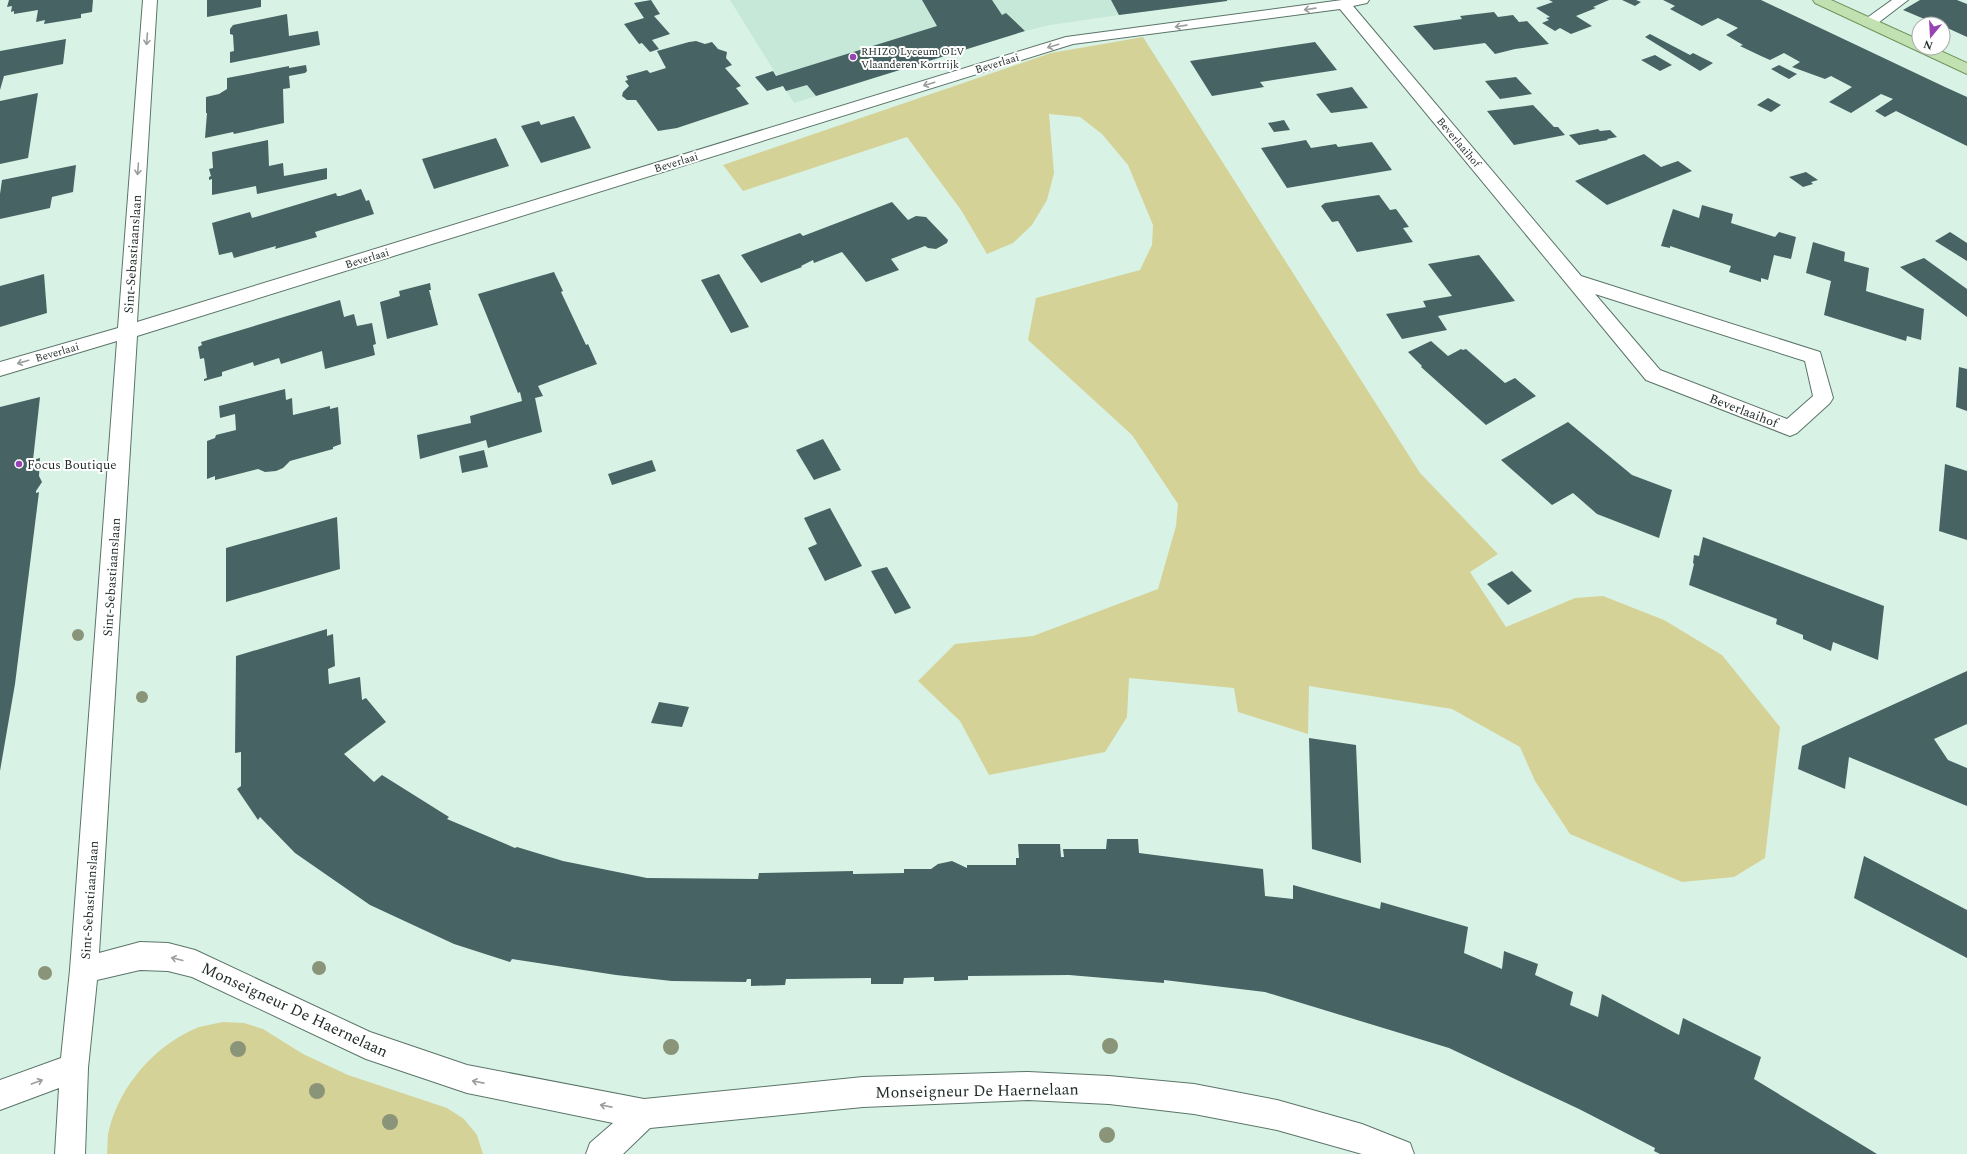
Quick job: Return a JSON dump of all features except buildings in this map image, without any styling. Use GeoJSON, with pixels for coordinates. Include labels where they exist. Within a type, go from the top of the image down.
{"type":"FeatureCollection","features":[{"type":"Feature","properties":{"kind":"main road"},"geometry":{"type":"LineString","coordinates":[[1820,0],[1911,42]]}},
{"type":"Feature","properties":{"kind":"main road"},"geometry":{"type":"LineString","coordinates":[[1939,56],[1967,69]]}},
{"type":"Feature","properties":{"kind":"street","name":"Sint-Sebastiaanslaan"},"geometry":{"type":"LineString","coordinates":[[70,1154],[74,1068],[84,970],[150,0]]}},
{"type":"Feature","properties":{"kind":"street","name":"Beverlaai"},"geometry":{"type":"LineString","coordinates":[[0,369],[127,332],[1071,40],[1344,4],[1362,0]]}},
{"type":"Feature","properties":{"kind":"street"},"geometry":{"type":"LineString","coordinates":[[1869,23],[1901,0]]}},
{"type":"Feature","properties":{"kind":"street","name":"Beverlaaihof"},"geometry":{"type":"LineString","coordinates":[[1344,4],[1573,280],[1654,375],[1790,428],[1823,398],[1813,357],[1573,280]]}},
{"type":"Feature","properties":{"kind":"street","name":"Monseigneur De Haernelaan"},"geometry":{"type":"LineString","coordinates":[[84,970],[140,956],[175,958],[195,964],[366,1045],[467,1079],[644,1114],[863,1092],[1028,1086],[1109,1090],[1194,1099],[1277,1115],[1362,1139],[1399,1154]]}},
{"type":"Feature","properties":{"kind":"street"},"geometry":{"type":"LineString","coordinates":[[0,1095],[74,1068]]}},
{"type":"Feature","properties":{"kind":"street"},"geometry":{"type":"LineString","coordinates":[[601,1154],[644,1114]]}},
{"type":"Feature","properties":{"kind":"shaded area","name":"RHIZO Lyceum OLV Vlaanderen Kortrijk"},"geometry":{"type":"Polygon","coordinates":[[[730,0],[1234,0],[1050,25],[1025,31],[794,103],[730,0]]]}},
{"type":"Feature","properties":{"kind":"shaded area"},"geometry":{"type":"Polygon","coordinates":[[[1143,37],[1420,473],[1498,554],[1470,572],[1506,627],[1575,598],[1603,596],[1664,620],[1722,655],[1780,727],[1765,858],[1734,877],[1682,882],[1570,834],[1535,781],[1520,747],[1452,709],[1309,686],[1308,734],[1238,712],[1234,688],[1129,678],[1127,717],[1105,752],[989,775],[960,721],[918,681],[955,644],[1033,636],[1158,589],[1176,526],[1178,504],[1132,435],[1028,340],[1036,298],[1140,270],[1152,245],[1153,225],[1128,165],[1102,134],[1080,117],[1049,114],[1054,173],[1047,200],[1032,225],[1013,243],[987,254],[961,210],[907,137],[743,191],[723,165],[1051,53],[1143,37]]]}},
{"type":"Feature","properties":{"kind":"shaded area"},"geometry":{"type":"Polygon","coordinates":[[[223,1022],[244,1023],[263,1029],[303,1054],[348,1075],[447,1108],[464,1119],[477,1135],[483,1154],[107,1154],[108,1133],[114,1113],[131,1082],[142,1068],[168,1044],[183,1034],[199,1027],[223,1022]]]}},
{"type":"Feature","properties":{"kind":"place","name":"RHIZO Lyceum OLV Vlaanderen Kortrijk"},"geometry":{"type":"Point","coordinates":[853,57]}},
{"type":"Feature","properties":{"kind":"place","name":"Focus Boutique"},"geometry":{"type":"Point","coordinates":[19,464]}}]}
